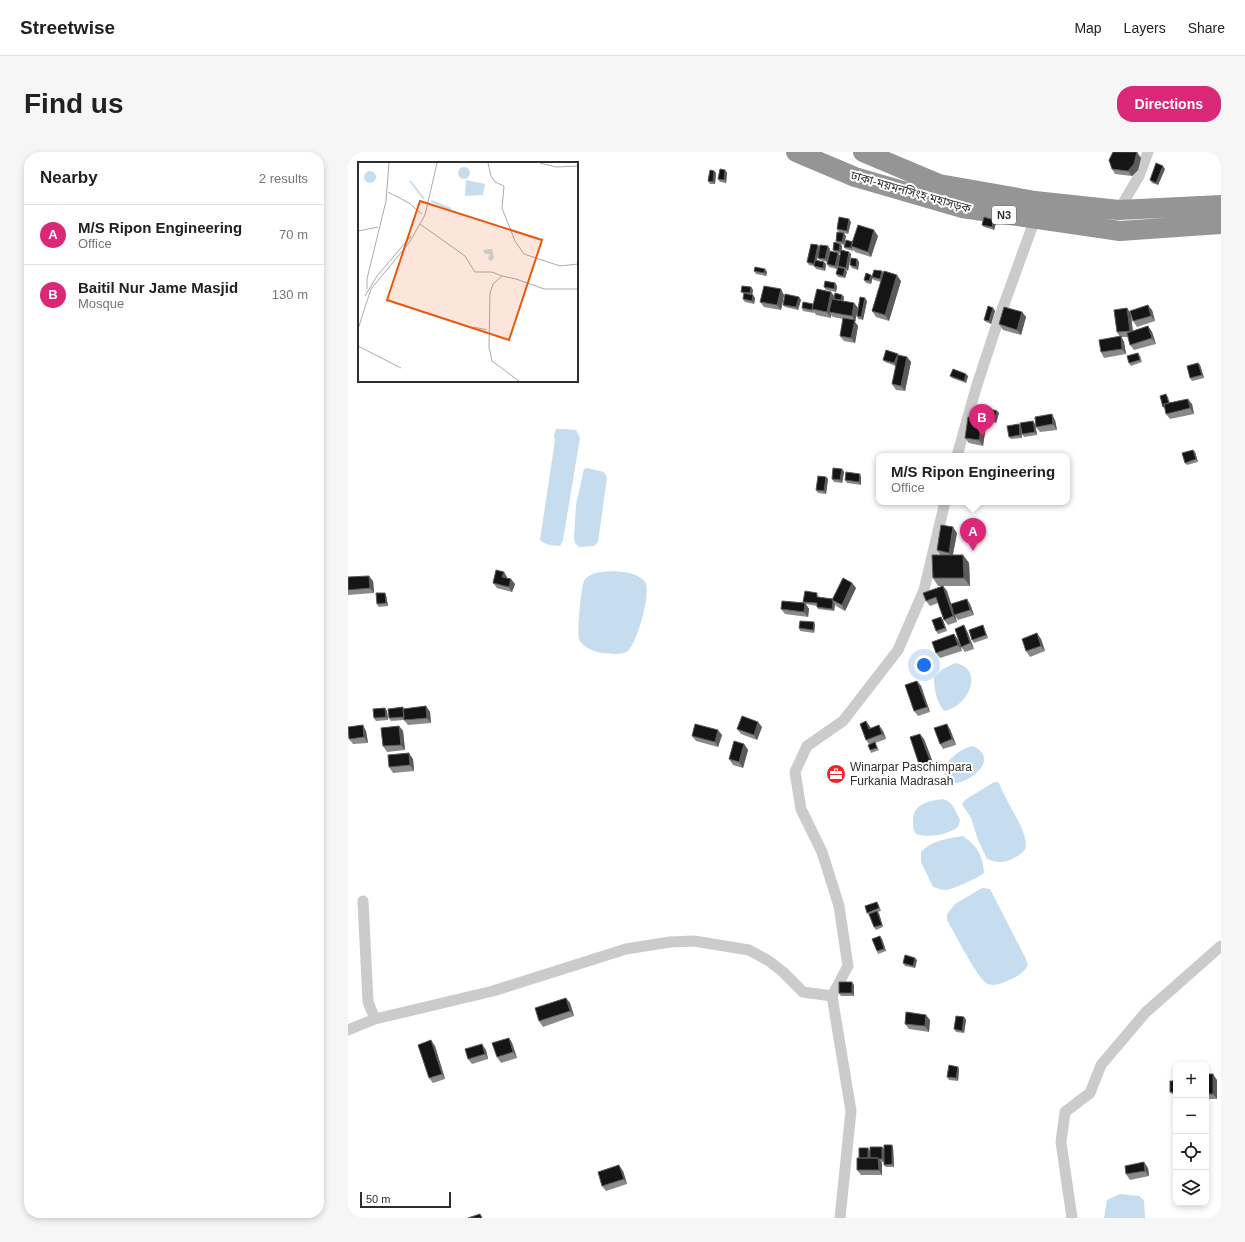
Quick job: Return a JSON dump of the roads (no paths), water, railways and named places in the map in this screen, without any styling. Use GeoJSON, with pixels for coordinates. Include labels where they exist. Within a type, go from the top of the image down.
{"type":"FeatureCollection","features":[{"type":"Feature","properties":{"kind":"highway","name":"ঢাকা-ময়মনসিংহ মহাসড়ক"},"geometry":{"type":"LineString","coordinates":[[796,152],[855,177],[962,208],[1120,231],[1221,224]]}},
{"type":"Feature","properties":{"kind":"highway","name":"ঢাকা-ময়মনসিংহ মহাসড়ক"},"geometry":{"type":"LineString","coordinates":[[863,152],[939,184],[1035,201],[1119,210],[1221,205]]}},
{"type":"Feature","properties":{"kind":"street"},"geometry":{"type":"LineString","coordinates":[[1119,210],[1139,176],[1148,152]]}},
{"type":"Feature","properties":{"kind":"street"},"geometry":{"type":"LineString","coordinates":[[958,453],[995,328],[1035,219]]}},
{"type":"Feature","properties":{"kind":"street"},"geometry":{"type":"LineString","coordinates":[[840,1218],[851,1111],[832,996],[848,966],[839,906],[822,852],[801,809],[795,772],[807,746],[843,721],[898,650],[924,590],[943,505]]}},
{"type":"Feature","properties":{"kind":"street"},"geometry":{"type":"LineString","coordinates":[[363,902],[368,1002],[375,1019]]}},
{"type":"Feature","properties":{"kind":"street"},"geometry":{"type":"LineString","coordinates":[[348,1030],[375,1019],[493,991],[626,949],[670,942],[694,941],[749,950],[769,961],[784,972],[803,992],[832,996]]}},
{"type":"Feature","properties":{"kind":"street"},"geometry":{"type":"LineString","coordinates":[[1072,1218],[1061,1142],[1065,1112],[1090,1093],[1101,1065],[1146,1012],[1221,946]]}},
{"type":"Feature","properties":{"kind":"water"},"geometry":{"type":"Polygon","coordinates":[[[556,429],[576,430],[580,438],[563,540],[560,546],[547,544],[540,540],[556,429]]]}},
{"type":"Feature","properties":{"kind":"water"},"geometry":{"type":"Polygon","coordinates":[[[587,468],[604,472],[607,478],[598,542],[594,546],[579,547],[575,543],[574,538],[576,505],[584,469],[587,468]]]}},
{"type":"Feature","properties":{"kind":"water"},"geometry":{"type":"Polygon","coordinates":[[[614,571],[631,574],[642,579],[647,588],[647,596],[639,628],[632,646],[628,651],[616,654],[601,653],[593,651],[583,645],[579,639],[579,619],[583,585],[587,577],[600,572],[614,571]]]}},
{"type":"Feature","properties":{"kind":"water"},"geometry":{"type":"Polygon","coordinates":[[[955,663],[964,666],[969,672],[971,679],[970,687],[960,703],[953,708],[944,711],[936,696],[934,678],[941,670],[955,663]]]}},
{"type":"Feature","properties":{"kind":"water"},"geometry":{"type":"Polygon","coordinates":[[[973,746],[982,752],[984,759],[982,766],[977,773],[961,782],[954,783],[948,781],[945,776],[944,766],[961,751],[973,746]]]}},
{"type":"Feature","properties":{"kind":"water"},"geometry":{"type":"Polygon","coordinates":[[[994,782],[998,782],[1000,785],[1021,826],[1026,845],[1024,851],[1014,858],[1004,862],[987,859],[978,840],[971,818],[962,804],[965,800],[994,782]]]}},
{"type":"Feature","properties":{"kind":"water"},"geometry":{"type":"Polygon","coordinates":[[[943,799],[950,802],[954,807],[960,820],[958,827],[949,832],[938,835],[926,836],[916,834],[913,823],[914,815],[919,807],[927,802],[943,799]]]}},
{"type":"Feature","properties":{"kind":"water"},"geometry":{"type":"Polygon","coordinates":[[[963,836],[976,847],[981,856],[984,873],[960,886],[950,889],[944,890],[933,887],[921,862],[921,852],[935,842],[963,836]]]}},
{"type":"Feature","properties":{"kind":"water"},"geometry":{"type":"Polygon","coordinates":[[[982,888],[990,889],[1028,965],[1022,973],[1016,977],[996,985],[986,983],[982,979],[947,920],[947,914],[955,904],[982,888]]]}},
{"type":"Feature","properties":{"kind":"water"},"geometry":{"type":"Polygon","coordinates":[[[1120,1194],[1139,1196],[1144,1200],[1145,1218],[1104,1218],[1107,1200],[1120,1194]]]}},
{"type":"Feature","properties":{"kind":"place","name":"Baitil Nur Jame Masjid"},"geometry":{"type":"Point","coordinates":[982,437]}},
{"type":"Feature","properties":{"kind":"place","name":"M/S Ripon Engineering"},"geometry":{"type":"Point","coordinates":[973,551]}},
{"type":"Feature","properties":{"kind":"place","name":"Winarpar Paschimpara Furkania Madrasah"},"geometry":{"type":"Point","coordinates":[836,774]}}]}
